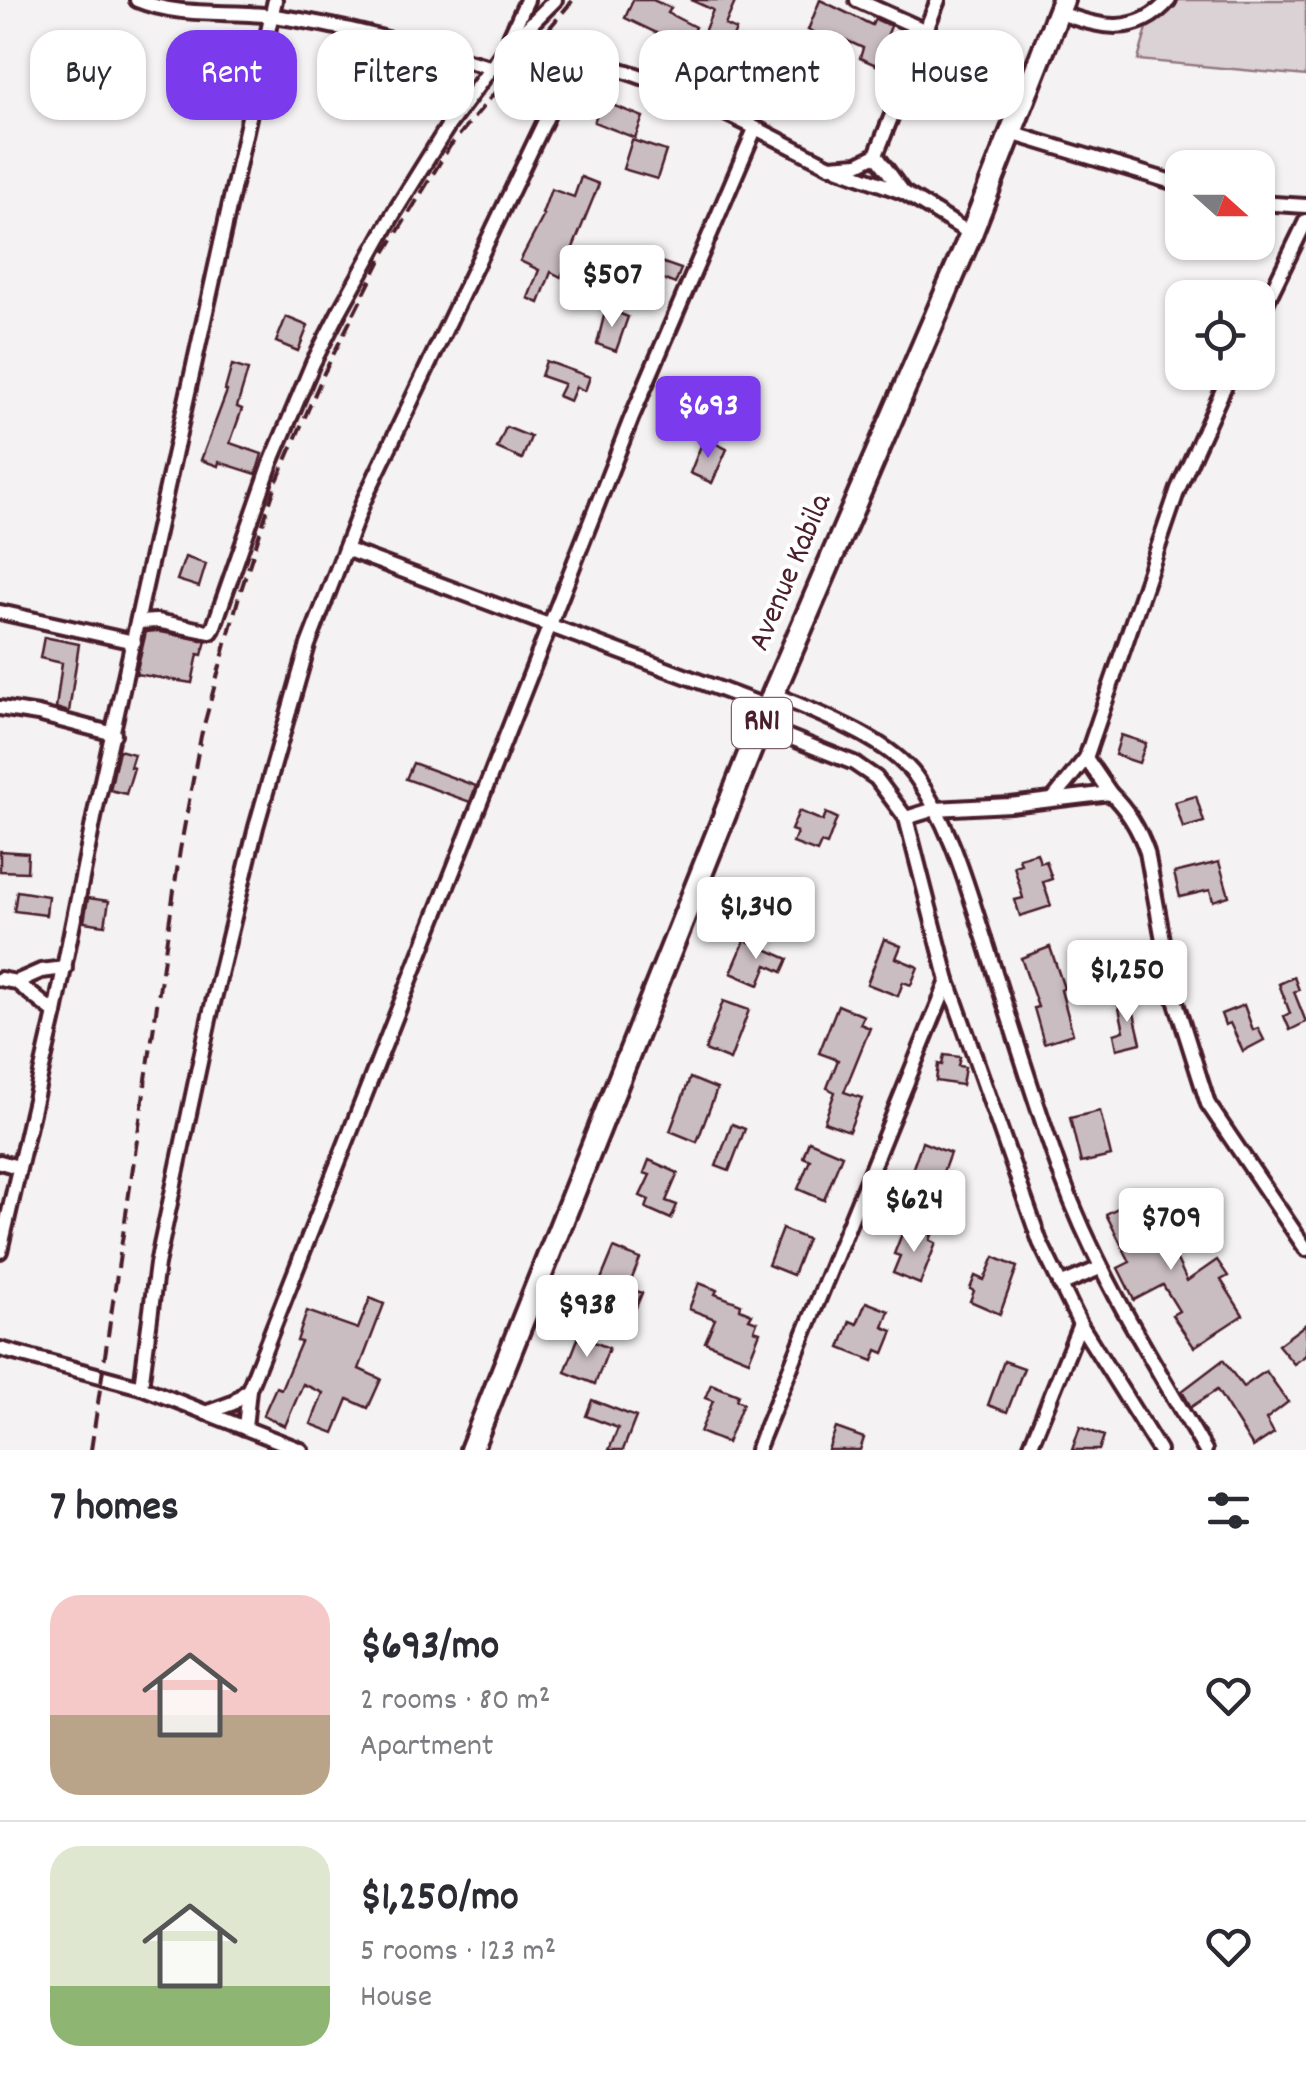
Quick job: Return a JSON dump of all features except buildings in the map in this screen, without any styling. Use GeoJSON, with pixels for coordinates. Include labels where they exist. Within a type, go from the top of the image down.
{"type":"FeatureCollection","features":[{"type":"Feature","properties":{"kind":"highway","name":"Avenue Kabila"},"geometry":{"type":"LineString","coordinates":[[471,1450],[767,709],[971,234],[1061,6]]}},
{"type":"Feature","properties":{"kind":"street"},"geometry":{"type":"LineString","coordinates":[[137,0],[178,11],[272,16],[318,24],[493,68],[448,126],[394,213],[312,363],[271,463],[214,629],[211,632],[157,620],[139,622]]}},
{"type":"Feature","properties":{"kind":"street"},"geometry":{"type":"LineString","coordinates":[[0,1250],[275,0]]}},
{"type":"Feature","properties":{"kind":"street"},"geometry":{"type":"LineString","coordinates":[[513,30],[527,0]]}},
{"type":"Feature","properties":{"kind":"street"},"geometry":{"type":"LineString","coordinates":[[525,30],[554,0]]}},
{"type":"Feature","properties":{"kind":"street"},"geometry":{"type":"LineString","coordinates":[[857,0],[924,30]]}},
{"type":"Feature","properties":{"kind":"street"},"geometry":{"type":"LineString","coordinates":[[926,30],[938,0]]}},
{"type":"Feature","properties":{"kind":"street"},"geometry":{"type":"LineString","coordinates":[[1061,6],[1085,22],[1120,26],[1142,23],[1169,0]]}},
{"type":"Feature","properties":{"kind":"street"},"geometry":{"type":"LineString","coordinates":[[142,1387],[157,1264],[224,953],[308,646],[379,468],[574,60],[618,70],[667,88],[830,166],[903,192],[971,234]]}},
{"type":"Feature","properties":{"kind":"street"},"geometry":{"type":"LineString","coordinates":[[830,166],[858,164],[876,155],[890,120]]}},
{"type":"Feature","properties":{"kind":"street"},"geometry":{"type":"LineString","coordinates":[[245,1428],[250,1389],[632,419],[755,129]]}},
{"type":"Feature","properties":{"kind":"street"},"geometry":{"type":"LineString","coordinates":[[1011,133],[1165,180]]}},
{"type":"Feature","properties":{"kind":"street"},"geometry":{"type":"LineString","coordinates":[[876,155],[903,192]]}},
{"type":"Feature","properties":{"kind":"street"},"geometry":{"type":"LineString","coordinates":[[1275,204],[1306,206]]}},
{"type":"Feature","properties":{"kind":"street"},"geometry":{"type":"LineString","coordinates":[[1275,285],[1306,221]]}},
{"type":"Feature","properties":{"kind":"street"},"geometry":{"type":"LineString","coordinates":[[1054,798],[1086,758],[1178,488],[1223,390]]}},
{"type":"Feature","properties":{"kind":"street"},"geometry":{"type":"LineString","coordinates":[[345,549],[767,709],[864,736],[914,774],[935,809],[965,876],[1049,1140],[1100,1268],[1205,1450]]}},
{"type":"Feature","properties":{"kind":"street"},"geometry":{"type":"LineString","coordinates":[[0,612],[134,642]]}},
{"type":"Feature","properties":{"kind":"street"},"geometry":{"type":"LineString","coordinates":[[0,708],[114,734]]}},
{"type":"Feature","properties":{"kind":"street"},"geometry":{"type":"LineString","coordinates":[[767,709],[876,778],[906,818],[948,982],[1018,1184],[1080,1324],[1159,1450]]}},
{"type":"Feature","properties":{"kind":"street"},"geometry":{"type":"LineString","coordinates":[[1086,758],[1132,819],[1147,852],[1172,990],[1208,1104],[1306,1249]]}},
{"type":"Feature","properties":{"kind":"street"},"geometry":{"type":"LineString","coordinates":[[906,818],[935,809],[1110,792]]}},
{"type":"Feature","properties":{"kind":"street"},"geometry":{"type":"LineString","coordinates":[[0,980],[16,982],[41,971],[64,968]]}},
{"type":"Feature","properties":{"kind":"street"},"geometry":{"type":"LineString","coordinates":[[16,982],[55,1013]]}},
{"type":"Feature","properties":{"kind":"street"},"geometry":{"type":"LineString","coordinates":[[757,1450],[948,982]]}},
{"type":"Feature","properties":{"kind":"street"},"geometry":{"type":"LineString","coordinates":[[0,1162],[18,1167]]}},
{"type":"Feature","properties":{"kind":"street"},"geometry":{"type":"LineString","coordinates":[[1060,1285],[1100,1268]]}},
{"type":"Feature","properties":{"kind":"street"},"geometry":{"type":"LineString","coordinates":[[1029,1450],[1080,1324]]}},
{"type":"Feature","properties":{"kind":"street"},"geometry":{"type":"LineString","coordinates":[[0,1349],[142,1387],[301,1450]]}},
{"type":"Feature","properties":{"kind":"street"},"geometry":{"type":"LineString","coordinates":[[206,1413],[214,1413],[250,1389]]}},
{"type":"Feature","properties":{"kind":"shaded area"},"geometry":{"type":"Polygon","coordinates":[[[1155,0],[1306,0],[1306,76],[1138,60],[1155,0]]]}},
{"type":"Feature","properties":{"kind":"railway"},"geometry":{"type":"LineString","coordinates":[[91,1450],[180,850],[201,736],[239,596],[277,481],[324,373],[383,256],[450,146],[573,0]]}}]}
